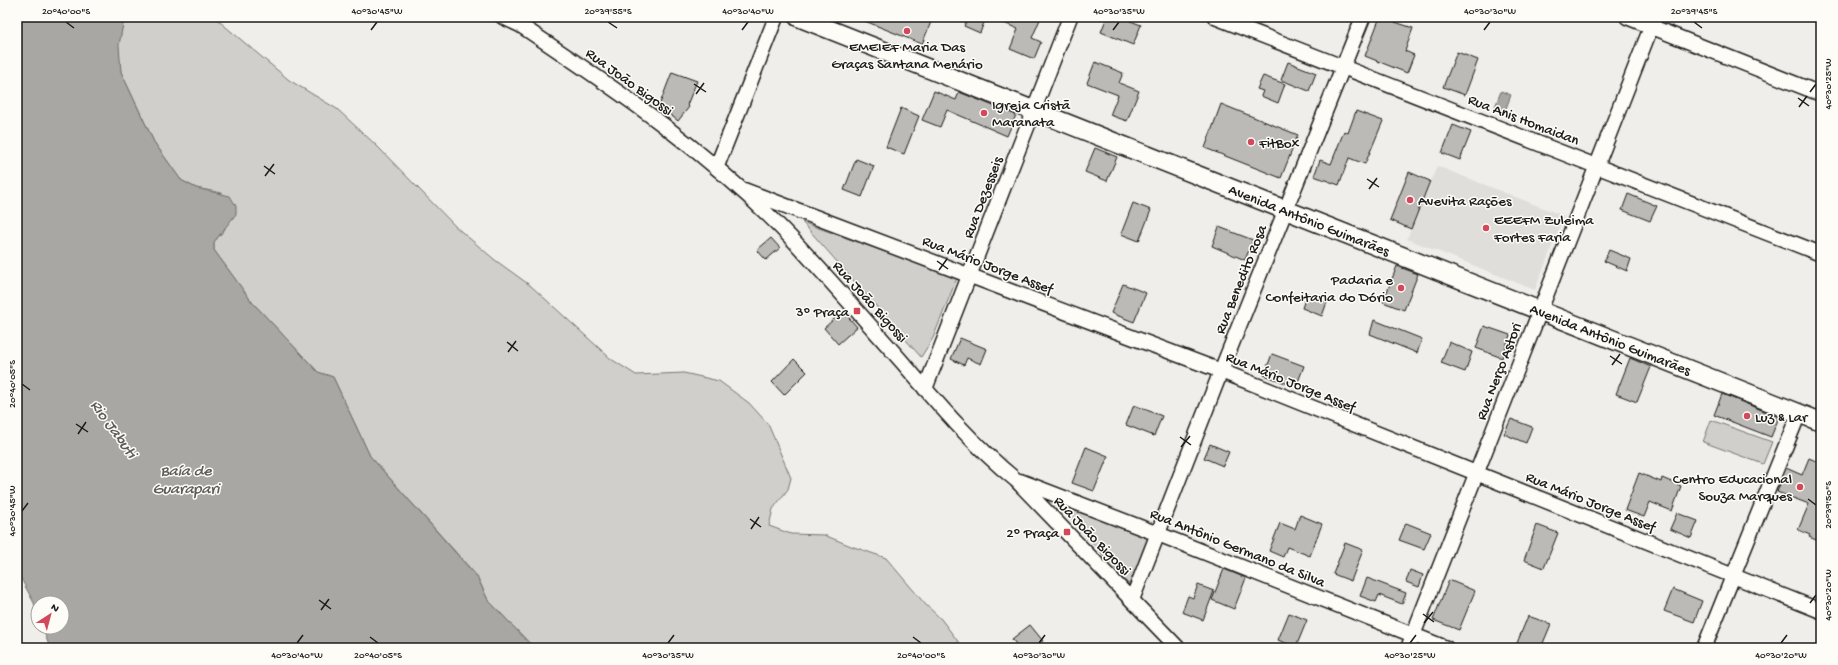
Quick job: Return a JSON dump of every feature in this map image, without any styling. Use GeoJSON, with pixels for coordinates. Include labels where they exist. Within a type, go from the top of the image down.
{"type":"FeatureCollection","features":[{"type":"Feature","properties":{"kind":"street","name":"Rua João Bigossi"},"geometry":{"type":"LineString","coordinates":[[503,17],[520,26],[618,90],[717,166],[744,190],[799,247],[925,389],[995,462],[1016,480],[1178,648]]}},
{"type":"Feature","properties":{"kind":"street"},"geometry":{"type":"LineString","coordinates":[[717,166],[776,17]]}},
{"type":"Feature","properties":{"kind":"street","name":"Avenida Antônio Guimarães"},"geometry":{"type":"LineString","coordinates":[[798,17],[1821,422]]}},
{"type":"Feature","properties":{"kind":"street","name":"Rua Dezesseis"},"geometry":{"type":"LineString","coordinates":[[925,389],[1070,17]]}},
{"type":"Feature","properties":{"kind":"street","name":"Rua Anis Homaidan"},"geometry":{"type":"LineString","coordinates":[[1215,17],[1821,254]]}},
{"type":"Feature","properties":{"kind":"street","name":"Rua Benedito Rosa"},"geometry":{"type":"LineString","coordinates":[[1132,600],[1221,371],[1363,17]]}},
{"type":"Feature","properties":{"kind":"street"},"geometry":{"type":"LineString","coordinates":[[1627,17],[1653,22],[1821,94]]}},
{"type":"Feature","properties":{"kind":"street","name":"Rua Nerço Astori"},"geometry":{"type":"LineString","coordinates":[[1410,642],[1653,22]]}},
{"type":"Feature","properties":{"kind":"street","name":"Rua Mário Jorge Assef"},"geometry":{"type":"LineString","coordinates":[[744,190],[970,274],[1221,371],[1821,611]]}},
{"type":"Feature","properties":{"kind":"street"},"geometry":{"type":"LineString","coordinates":[[1704,648],[1799,413]]}},
{"type":"Feature","properties":{"kind":"street","name":"Rua Antônio Germano da Silva"},"geometry":{"type":"LineString","coordinates":[[1016,480],[1158,534],[1410,642],[1446,648]]}},
{"type":"Feature","properties":{"kind":"shaded area"},"geometry":{"type":"Polygon","coordinates":[[[123,17],[214,17],[289,80],[337,109],[377,146],[456,227],[495,260],[531,286],[611,359],[636,375],[684,373],[719,381],[749,403],[768,424],[791,478],[788,489],[773,509],[769,526],[791,534],[824,535],[886,558],[925,604],[941,619],[963,648],[534,648],[488,600],[477,576],[370,456],[333,377],[318,372],[252,302],[214,250],[214,242],[225,229],[222,193],[196,188],[181,180],[154,142],[121,72],[118,45],[123,24],[123,17]]]}},
{"type":"Feature","properties":{"kind":"shaded area","name":"EEEFM Zuleima Fortes Faria"},"geometry":{"type":"Polygon","coordinates":[[[1437,166],[1564,216],[1535,290],[1407,239],[1437,166]]]}},
{"type":"Feature","properties":{"kind":"shaded area"},"geometry":{"type":"Polygon","coordinates":[[[802,222],[957,278],[933,338],[921,357],[802,222]]]}},
{"type":"Feature","properties":{"kind":"shaded area"},"geometry":{"type":"Polygon","coordinates":[[[1711,420],[1772,442],[1763,464],[1703,442],[1711,420]]]}},
{"type":"Feature","properties":{"kind":"shaded area"},"geometry":{"type":"Polygon","coordinates":[[[1061,506],[1150,537],[1129,585],[1061,506]]]}},
{"type":"Feature","properties":{"kind":"water","name":"Baía de Guarapari"},"geometry":{"type":"Polygon","coordinates":[[[17,17],[123,17],[119,45],[121,72],[154,142],[181,180],[196,188],[230,196],[236,206],[236,214],[214,242],[214,250],[252,302],[318,372],[333,377],[370,456],[477,577],[488,600],[534,648],[50,648],[45,635],[70,635],[70,595],[30,595],[17,571],[17,17]]]}},
{"type":"Feature","properties":{"kind":"water"},"geometry":{"type":"Polygon","coordinates":[[[1501,91],[1511,95],[1505,111],[1495,107],[1501,91]]]}},
{"type":"Feature","properties":{"kind":"building","name":"EMEIEF Maria Das Graças Santana Menário"},"geometry":{"type":"Polygon","coordinates":[[[855,17],[933,17],[922,44],[855,17]]]}},
{"type":"Feature","properties":{"kind":"building"},"geometry":{"type":"Polygon","coordinates":[[[968,17],[986,17],[980,33],[964,26],[968,17]]]}},
{"type":"Feature","properties":{"kind":"building"},"geometry":{"type":"Polygon","coordinates":[[[990,17],[1041,17],[1032,38],[1041,42],[1034,59],[1010,49],[1018,29],[990,17]]]}},
{"type":"Feature","properties":{"kind":"building"},"geometry":{"type":"Polygon","coordinates":[[[1107,17],[1120,17],[1141,25],[1133,45],[1101,32],[1107,17]]]}},
{"type":"Feature","properties":{"kind":"building"},"geometry":{"type":"Polygon","coordinates":[[[1380,17],[1413,28],[1405,51],[1414,55],[1407,73],[1365,56],[1380,17]]]}},
{"type":"Feature","properties":{"kind":"building"},"geometry":{"type":"Polygon","coordinates":[[[1457,52],[1478,60],[1465,95],[1443,87],[1457,52]]]}},
{"type":"Feature","properties":{"kind":"building"},"geometry":{"type":"Polygon","coordinates":[[[1095,62],[1123,73],[1119,83],[1139,91],[1127,121],[1110,115],[1118,95],[1087,83],[1095,62]]]}},
{"type":"Feature","properties":{"kind":"building"},"geometry":{"type":"Polygon","coordinates":[[[1288,62],[1316,73],[1309,91],[1281,80],[1288,62]]]}},
{"type":"Feature","properties":{"kind":"building"},"geometry":{"type":"Polygon","coordinates":[[[672,72],[697,81],[687,105],[689,107],[678,121],[659,106],[672,72]]]}},
{"type":"Feature","properties":{"kind":"building"},"geometry":{"type":"Polygon","coordinates":[[[1263,76],[1285,84],[1278,103],[1261,96],[1263,91],[1257,89],[1263,76]]]}},
{"type":"Feature","properties":{"kind":"building","name":"Igreja Cristã Maranata"},"geometry":{"type":"Polygon","coordinates":[[[934,91],[956,100],[959,92],[1016,115],[1007,136],[947,110],[940,127],[922,120],[934,91]]]}},
{"type":"Feature","properties":{"kind":"building","name":"FitBox"},"geometry":{"type":"Polygon","coordinates":[[[1221,104],[1298,135],[1281,178],[1205,148],[1221,104]]]}},
{"type":"Feature","properties":{"kind":"building"},"geometry":{"type":"Polygon","coordinates":[[[901,108],[919,116],[904,154],[886,147],[901,108]]]}},
{"type":"Feature","properties":{"kind":"building"},"geometry":{"type":"Polygon","coordinates":[[[1356,111],[1383,121],[1365,164],[1349,158],[1339,185],[1314,176],[1320,160],[1331,164],[1344,131],[1348,133],[1356,111]]]}},
{"type":"Feature","properties":{"kind":"building"},"geometry":{"type":"Polygon","coordinates":[[[1453,125],[1471,132],[1460,160],[1442,153],[1453,125]]]}},
{"type":"Feature","properties":{"kind":"building"},"geometry":{"type":"Polygon","coordinates":[[[1095,148],[1117,157],[1107,181],[1085,172],[1095,148]]]}},
{"type":"Feature","properties":{"kind":"building"},"geometry":{"type":"Polygon","coordinates":[[[856,159],[874,166],[862,197],[844,190],[856,159]]]}},
{"type":"Feature","properties":{"kind":"building","name":"Avevita Rações"},"geometry":{"type":"Polygon","coordinates":[[[1409,172],[1430,181],[1411,229],[1390,220],[1409,172]]]}},
{"type":"Feature","properties":{"kind":"building"},"geometry":{"type":"Polygon","coordinates":[[[1628,194],[1657,206],[1650,221],[1622,210],[1628,194]]]}},
{"type":"Feature","properties":{"kind":"building"},"geometry":{"type":"Polygon","coordinates":[[[1133,203],[1151,210],[1139,241],[1121,234],[1133,203]]]}},
{"type":"Feature","properties":{"kind":"building"},"geometry":{"type":"Polygon","coordinates":[[[1219,227],[1253,240],[1245,260],[1212,246],[1219,227]]]}},
{"type":"Feature","properties":{"kind":"building"},"geometry":{"type":"Polygon","coordinates":[[[771,238],[780,248],[766,260],[757,250],[771,238]]]}},
{"type":"Feature","properties":{"kind":"building"},"geometry":{"type":"Polygon","coordinates":[[[1609,250],[1631,259],[1627,271],[1604,261],[1609,250]]]}},
{"type":"Feature","properties":{"kind":"building","name":"Padaria e Confeitaria do Dório"},"geometry":{"type":"Polygon","coordinates":[[[1397,266],[1418,274],[1404,310],[1383,302],[1397,266]]]}},
{"type":"Feature","properties":{"kind":"building"},"geometry":{"type":"Polygon","coordinates":[[[1123,284],[1146,293],[1134,322],[1111,313],[1123,284]]]}},
{"type":"Feature","properties":{"kind":"building"},"geometry":{"type":"Polygon","coordinates":[[[1307,293],[1327,302],[1322,316],[1302,308],[1307,293]]]}},
{"type":"Feature","properties":{"kind":"building"},"geometry":{"type":"Polygon","coordinates":[[[843,311],[857,327],[838,344],[824,328],[843,311]]]}},
{"type":"Feature","properties":{"kind":"building"},"geometry":{"type":"Polygon","coordinates":[[[1374,320],[1422,339],[1417,353],[1370,334],[1374,320]]]}},
{"type":"Feature","properties":{"kind":"building"},"geometry":{"type":"Polygon","coordinates":[[[1484,326],[1510,335],[1502,358],[1476,348],[1484,326]]]}},
{"type":"Feature","properties":{"kind":"building"},"geometry":{"type":"Polygon","coordinates":[[[960,338],[987,349],[981,364],[967,358],[964,365],[951,359],[960,338]]]}},
{"type":"Feature","properties":{"kind":"building"},"geometry":{"type":"Polygon","coordinates":[[[1449,342],[1472,352],[1465,372],[1441,363],[1449,342]]]}},
{"type":"Feature","properties":{"kind":"building"},"geometry":{"type":"Polygon","coordinates":[[[1272,354],[1304,366],[1296,387],[1264,375],[1272,354]]]}},
{"type":"Feature","properties":{"kind":"building"},"geometry":{"type":"Polygon","coordinates":[[[1630,358],[1651,367],[1637,402],[1616,394],[1630,358]]]}},
{"type":"Feature","properties":{"kind":"building"},"geometry":{"type":"Polygon","coordinates":[[[794,359],[807,372],[784,395],[772,382],[794,359]]]}},
{"type":"Feature","properties":{"kind":"building","name":"Luz & Lar"},"geometry":{"type":"Polygon","coordinates":[[[1722,394],[1779,417],[1771,437],[1714,415],[1722,394]]]}},
{"type":"Feature","properties":{"kind":"building"},"geometry":{"type":"Polygon","coordinates":[[[1134,405],[1162,416],[1154,436],[1126,425],[1134,405]]]}},
{"type":"Feature","properties":{"kind":"building"},"geometry":{"type":"Polygon","coordinates":[[[1511,419],[1532,427],[1526,443],[1504,434],[1511,419]]]}},
{"type":"Feature","properties":{"kind":"building"},"geometry":{"type":"Polygon","coordinates":[[[1210,444],[1229,452],[1223,466],[1204,458],[1210,444]]]}},
{"type":"Feature","properties":{"kind":"building"},"geometry":{"type":"Polygon","coordinates":[[[1086,447],[1108,456],[1094,491],[1072,483],[1086,447]]]}},
{"type":"Feature","properties":{"kind":"building"},"geometry":{"type":"Polygon","coordinates":[[[1809,458],[1821,463],[1821,542],[1798,530],[1809,504],[1777,492],[1786,468],[1802,475],[1809,458]]]}},
{"type":"Feature","properties":{"kind":"building"},"geometry":{"type":"Polygon","coordinates":[[[1639,473],[1661,482],[1662,478],[1681,486],[1672,511],[1650,502],[1644,517],[1625,510],[1639,473]]]}},
{"type":"Feature","properties":{"kind":"building"},"geometry":{"type":"Polygon","coordinates":[[[1677,513],[1698,521],[1691,538],[1670,529],[1677,513]]]}},
{"type":"Feature","properties":{"kind":"building"},"geometry":{"type":"Polygon","coordinates":[[[1300,515],[1322,524],[1310,556],[1287,547],[1283,557],[1269,551],[1280,523],[1295,529],[1300,515]]]}},
{"type":"Feature","properties":{"kind":"building"},"geometry":{"type":"Polygon","coordinates":[[[1406,523],[1431,533],[1424,549],[1399,540],[1406,523]]]}},
{"type":"Feature","properties":{"kind":"building"},"geometry":{"type":"Polygon","coordinates":[[[1537,525],[1558,533],[1544,568],[1524,560],[1537,525]]]}},
{"type":"Feature","properties":{"kind":"building"},"geometry":{"type":"Polygon","coordinates":[[[1345,543],[1363,550],[1351,581],[1333,574],[1345,543]]]}},
{"type":"Feature","properties":{"kind":"building"},"geometry":{"type":"Polygon","coordinates":[[[1224,569],[1246,578],[1234,609],[1212,600],[1224,569]]]}},
{"type":"Feature","properties":{"kind":"building"},"geometry":{"type":"Polygon","coordinates":[[[1410,570],[1423,575],[1419,587],[1406,582],[1410,570]]]}},
{"type":"Feature","properties":{"kind":"building"},"geometry":{"type":"Polygon","coordinates":[[[1367,578],[1406,593],[1402,604],[1379,595],[1376,602],[1360,596],[1367,578]]]}},
{"type":"Feature","properties":{"kind":"building"},"geometry":{"type":"Polygon","coordinates":[[[1449,580],[1475,591],[1459,630],[1433,620],[1449,580]]]}},
{"type":"Feature","properties":{"kind":"building"},"geometry":{"type":"Polygon","coordinates":[[[1198,585],[1214,591],[1203,620],[1182,612],[1188,596],[1193,598],[1198,585]]]}},
{"type":"Feature","properties":{"kind":"building"},"geometry":{"type":"Polygon","coordinates":[[[1673,589],[1702,601],[1694,622],[1664,611],[1673,589]]]}},
{"type":"Feature","properties":{"kind":"building"},"geometry":{"type":"Polygon","coordinates":[[[1289,613],[1307,620],[1296,647],[1278,640],[1289,613]]]}},
{"type":"Feature","properties":{"kind":"building"},"geometry":{"type":"Polygon","coordinates":[[[1528,616],[1551,624],[1541,648],[1515,648],[1528,616]]]}},
{"type":"Feature","properties":{"kind":"building"},"geometry":{"type":"Polygon","coordinates":[[[1030,625],[1043,641],[1034,648],[1019,648],[1012,639],[1030,625]]]}},
{"type":"Feature","properties":{"kind":"place","name":"EMEIEF Maria Das Graças Santana Menário"},"geometry":{"type":"Point","coordinates":[907,31]}},
{"type":"Feature","properties":{"kind":"place","name":"Igreja Cristã Maranata"},"geometry":{"type":"Point","coordinates":[984,113]}},
{"type":"Feature","properties":{"kind":"place","name":"FitBox"},"geometry":{"type":"Point","coordinates":[1251,142]}},
{"type":"Feature","properties":{"kind":"place","name":"Avevita Rações"},"geometry":{"type":"Point","coordinates":[1410,200]}},
{"type":"Feature","properties":{"kind":"place","name":"EEEFM Zuleima Fortes Faria"},"geometry":{"type":"Point","coordinates":[1486,228]}},
{"type":"Feature","properties":{"kind":"place","name":"Padaria e Confeitaria do Dório"},"geometry":{"type":"Point","coordinates":[1401,288]}},
{"type":"Feature","properties":{"kind":"place","name":"3º Praça"},"geometry":{"type":"Point","coordinates":[857,311]}},
{"type":"Feature","properties":{"kind":"place","name":"Luz & Lar"},"geometry":{"type":"Point","coordinates":[1747,416]}},
{"type":"Feature","properties":{"kind":"place","name":"Centro Educacional Souza Marques"},"geometry":{"type":"Point","coordinates":[1800,487]}},
{"type":"Feature","properties":{"kind":"place","name":"2º Praça"},"geometry":{"type":"Point","coordinates":[1067,532]}},
{"type":"Feature","properties":{"kind":"water label","name":"Rio Jabuti"},"geometry":{"type":"Point","coordinates":[115,428]}}]}
